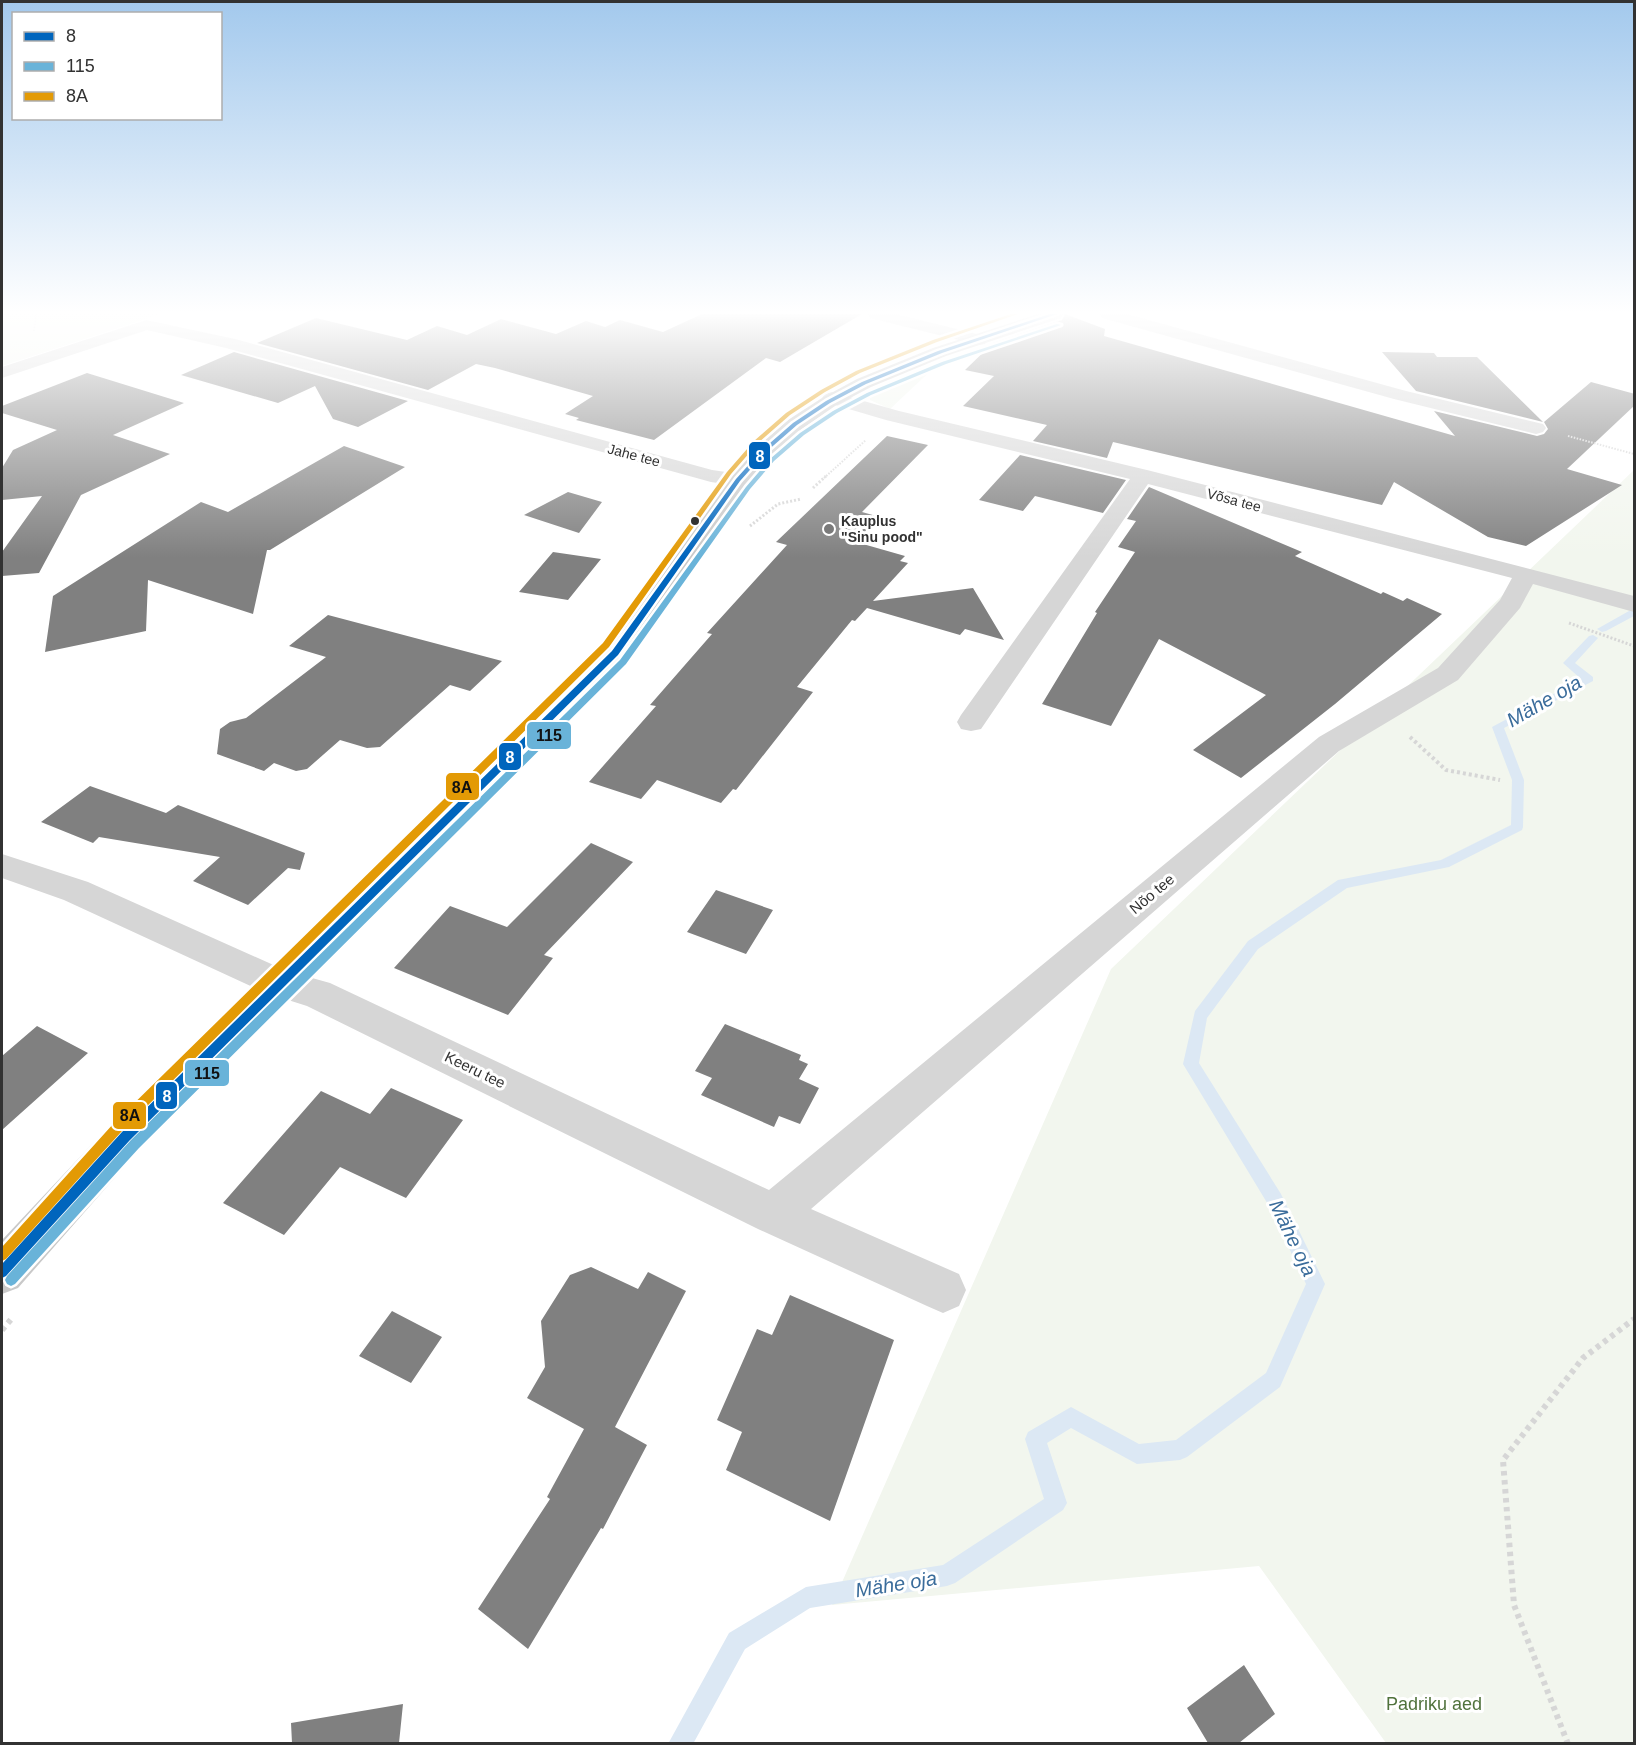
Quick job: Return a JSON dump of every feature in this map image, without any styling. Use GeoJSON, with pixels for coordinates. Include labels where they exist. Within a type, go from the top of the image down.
{"type":"FeatureCollection","features":[{"type":"Feature","properties":{"kind":"main road"},"geometry":{"type":"LineString","coordinates":[[2,1272],[126,1136],[279,982],[615,653],[654,602],[739,480],[762,452],[788,428],[838,395]]}},
{"type":"Feature","properties":{"kind":"street","name":"Jahe tee"},"geometry":{"type":"LineString","coordinates":[[419,395],[711,476],[739,480]]}},
{"type":"Feature","properties":{"kind":"street"},"geometry":{"type":"LineString","coordinates":[[1403,395],[1536,428]]}},
{"type":"Feature","properties":{"kind":"street","name":"Võsa tee"},"geometry":{"type":"LineString","coordinates":[[832,398],[893,416],[1143,477],[1635,604]]}},
{"type":"Feature","properties":{"kind":"street"},"geometry":{"type":"LineString","coordinates":[[971,722],[1143,477]]}},
{"type":"Feature","properties":{"kind":"street","name":"Nõo tee"},"geometry":{"type":"LineString","coordinates":[[773,1214],[1329,744],[1448,674],[1511,603],[1525,576]]}},
{"type":"Feature","properties":{"kind":"street","name":"Keeru tee"},"geometry":{"type":"LineString","coordinates":[[2,866],[76,891],[279,982],[317,994],[773,1214],[943,1290]]}},
{"type":"Feature","properties":{"kind":"path"},"geometry":{"type":"LineString","coordinates":[[1536,428],[1635,454]]}},
{"type":"Feature","properties":{"kind":"path"},"geometry":{"type":"LineString","coordinates":[[813,488],[872,435]]}},
{"type":"Feature","properties":{"kind":"path"},"geometry":{"type":"LineString","coordinates":[[743,533],[778,504],[801,499]]}},
{"type":"Feature","properties":{"kind":"path"},"geometry":{"type":"LineString","coordinates":[[1383,712],[1446,770],[1500,780]]}},
{"type":"Feature","properties":{"kind":"path"},"geometry":{"type":"LineString","coordinates":[[1568,1743],[1514,1605],[1503,1460],[1583,1358],[1635,1319]]}},
{"type":"Feature","properties":{"kind":"green space"},"geometry":{"type":"Polygon","coordinates":[[[869,395],[904,395],[890,409],[870,400],[869,395]]]}},
{"type":"Feature","properties":{"kind":"green space","name":"Padriku aed"},"geometry":{"type":"Polygon","coordinates":[[[1634,470],[1634,1743],[1386,1743],[1259,1566],[832,1605],[1111,969],[1634,470]]]}},
{"type":"Feature","properties":{"kind":"building"},"geometry":{"type":"Polygon","coordinates":[[[29,395],[160,395],[184,403],[113,435],[170,454],[81,495],[39,573],[2,576],[2,552],[42,496],[2,500],[2,468],[13,450],[57,430],[2,413],[2,406],[29,395]]]}},
{"type":"Feature","properties":{"kind":"building"},"geometry":{"type":"Polygon","coordinates":[[[252,395],[294,395],[278,403],[252,395]]]}},
{"type":"Feature","properties":{"kind":"building"},"geometry":{"type":"Polygon","coordinates":[[[320,395],[388,395],[408,401],[358,427],[333,419],[320,395]]]}},
{"type":"Feature","properties":{"kind":"building"},"geometry":{"type":"Polygon","coordinates":[[[591,395],[715,395],[654,440],[576,420],[579,418],[565,414],[593,396],[591,395]]]}},
{"type":"Feature","properties":{"kind":"building"},"geometry":{"type":"Polygon","coordinates":[[[974,395],[1313,395],[1455,436],[1434,411],[1537,436],[1544,434],[1548,429],[1544,422],[1575,395],[1635,395],[1635,405],[1567,469],[1622,485],[1526,546],[1488,537],[1394,482],[1382,505],[1113,442],[1107,458],[1033,441],[1047,425],[963,406],[974,395]]]}},
{"type":"Feature","properties":{"kind":"building"},"geometry":{"type":"Polygon","coordinates":[[[1434,395],[1516,395],[1543,422],[1434,395]]]}},
{"type":"Feature","properties":{"kind":"building"},"geometry":{"type":"Polygon","coordinates":[[[887,436],[928,445],[862,512],[880,517],[856,542],[905,556],[900,561],[908,563],[873,601],[973,588],[1004,640],[965,629],[960,635],[867,608],[855,621],[852,620],[797,687],[813,692],[736,790],[733,789],[721,803],[657,780],[641,799],[589,782],[656,706],[650,705],[712,634],[707,633],[787,545],[776,542],[887,436]]]}},
{"type":"Feature","properties":{"kind":"building"},"geometry":{"type":"Polygon","coordinates":[[[344,446],[405,467],[267,550],[253,614],[148,580],[146,631],[45,652],[53,596],[201,502],[228,512],[344,446]]]}},
{"type":"Feature","properties":{"kind":"building"},"geometry":{"type":"Polygon","coordinates":[[[1020,455],[1126,480],[1103,513],[1035,496],[1023,511],[979,500],[1020,455]]]}},
{"type":"Feature","properties":{"kind":"building"},"geometry":{"type":"Polygon","coordinates":[[[1149,487],[1302,552],[1295,556],[1381,594],[1383,592],[1403,601],[1407,598],[1442,614],[1335,704],[1241,778],[1193,750],[1266,695],[1159,639],[1111,726],[1042,704],[1097,613],[1095,612],[1135,552],[1118,547],[1136,521],[1127,519],[1149,487]]]}},
{"type":"Feature","properties":{"kind":"building"},"geometry":{"type":"Polygon","coordinates":[[[568,492],[602,502],[579,533],[524,515],[568,492]]]}},
{"type":"Feature","properties":{"kind":"building"},"geometry":{"type":"Polygon","coordinates":[[[553,552],[601,559],[568,600],[519,592],[553,552]]]}},
{"type":"Feature","properties":{"kind":"building"},"geometry":{"type":"Polygon","coordinates":[[[328,615],[502,661],[470,691],[450,685],[380,747],[367,748],[340,740],[307,769],[296,771],[274,763],[264,771],[217,754],[220,729],[230,722],[246,718],[326,657],[289,646],[328,615]]]}},
{"type":"Feature","properties":{"kind":"building"},"geometry":{"type":"Polygon","coordinates":[[[90,786],[166,813],[178,805],[305,853],[300,870],[288,868],[248,905],[193,881],[220,857],[99,837],[93,843],[41,822],[90,786]]]}},
{"type":"Feature","properties":{"kind":"building"},"geometry":{"type":"Polygon","coordinates":[[[591,843],[633,862],[544,955],[553,958],[508,1015],[394,968],[450,906],[507,927],[591,843]]]}},
{"type":"Feature","properties":{"kind":"building"},"geometry":{"type":"Polygon","coordinates":[[[716,890],[773,910],[746,954],[687,932],[716,890]]]}},
{"type":"Feature","properties":{"kind":"building"},"geometry":{"type":"Polygon","coordinates":[[[725,1024],[801,1055],[799,1060],[808,1064],[799,1079],[819,1088],[800,1124],[779,1116],[774,1127],[701,1095],[712,1078],[695,1071],[725,1024]]]}},
{"type":"Feature","properties":{"kind":"building"},"geometry":{"type":"Polygon","coordinates":[[[37,1026],[88,1053],[2,1130],[2,1056],[37,1026]]]}},
{"type":"Feature","properties":{"kind":"building"},"geometry":{"type":"Polygon","coordinates":[[[391,1088],[463,1120],[406,1198],[340,1167],[284,1235],[223,1203],[321,1091],[370,1114],[391,1088]]]}},
{"type":"Feature","properties":{"kind":"building"},"geometry":{"type":"Polygon","coordinates":[[[591,1267],[638,1289],[648,1272],[686,1291],[615,1427],[647,1445],[603,1529],[601,1528],[528,1649],[478,1609],[550,1499],[547,1497],[584,1429],[527,1398],[545,1367],[541,1321],[570,1275],[591,1267]]]}},
{"type":"Feature","properties":{"kind":"building"},"geometry":{"type":"Polygon","coordinates":[[[790,1295],[894,1340],[830,1521],[726,1470],[742,1432],[717,1420],[757,1329],[772,1335],[790,1295]]]}},
{"type":"Feature","properties":{"kind":"building"},"geometry":{"type":"Polygon","coordinates":[[[392,1311],[442,1337],[411,1383],[359,1356],[392,1311]]]}},
{"type":"Feature","properties":{"kind":"building"},"geometry":{"type":"Polygon","coordinates":[[[1244,1665],[1275,1714],[1239,1743],[1208,1743],[1187,1708],[1244,1665]]]}},
{"type":"Feature","properties":{"kind":"building"},"geometry":{"type":"Polygon","coordinates":[[[403,1704],[399,1743],[292,1743],[291,1723],[403,1704]]]}},
{"type":"Feature","properties":{"kind":"waterway","name":"Mähe oja"},"geometry":{"type":"LineString","coordinates":[[1602,629],[1633,613]]}},
{"type":"Feature","properties":{"kind":"waterway","name":"Mähe oja"},"geometry":{"type":"LineString","coordinates":[[680,1744],[737,1641],[806,1598],[947,1575],[1056,1503],[1035,1439],[1071,1417],[1137,1454],[1180,1450],[1273,1380],[1316,1284],[1275,1200],[1191,1064],[1200,1016],[1253,945],[1343,884],[1444,864],[1517,827],[1518,780],[1498,727],[1589,679],[1568,663],[1593,638]]}},
{"type":"Feature","properties":{"kind":"transit line","name":"8A"},"geometry":{"type":"LineString","coordinates":[[2,1255],[118,1127],[606,645],[729,473],[756,442],[788,414],[816,395]]}},
{"type":"Feature","properties":{"kind":"transit line","name":"8"},"geometry":{"type":"LineString","coordinates":[[2,1272],[126,1136],[615,653],[738,480],[764,451],[795,424],[840,395]]}},
{"type":"Feature","properties":{"kind":"transit line","name":"115"},"geometry":{"type":"LineString","coordinates":[[11,1280],[135,1144],[623,662],[748,488],[772,460],[802,434],[835,412],[866,395]]}},
{"type":"Feature","properties":{"kind":"place","name":"Kauplus \"Sinu pood\""},"geometry":{"type":"Point","coordinates":[829,529]}}]}
